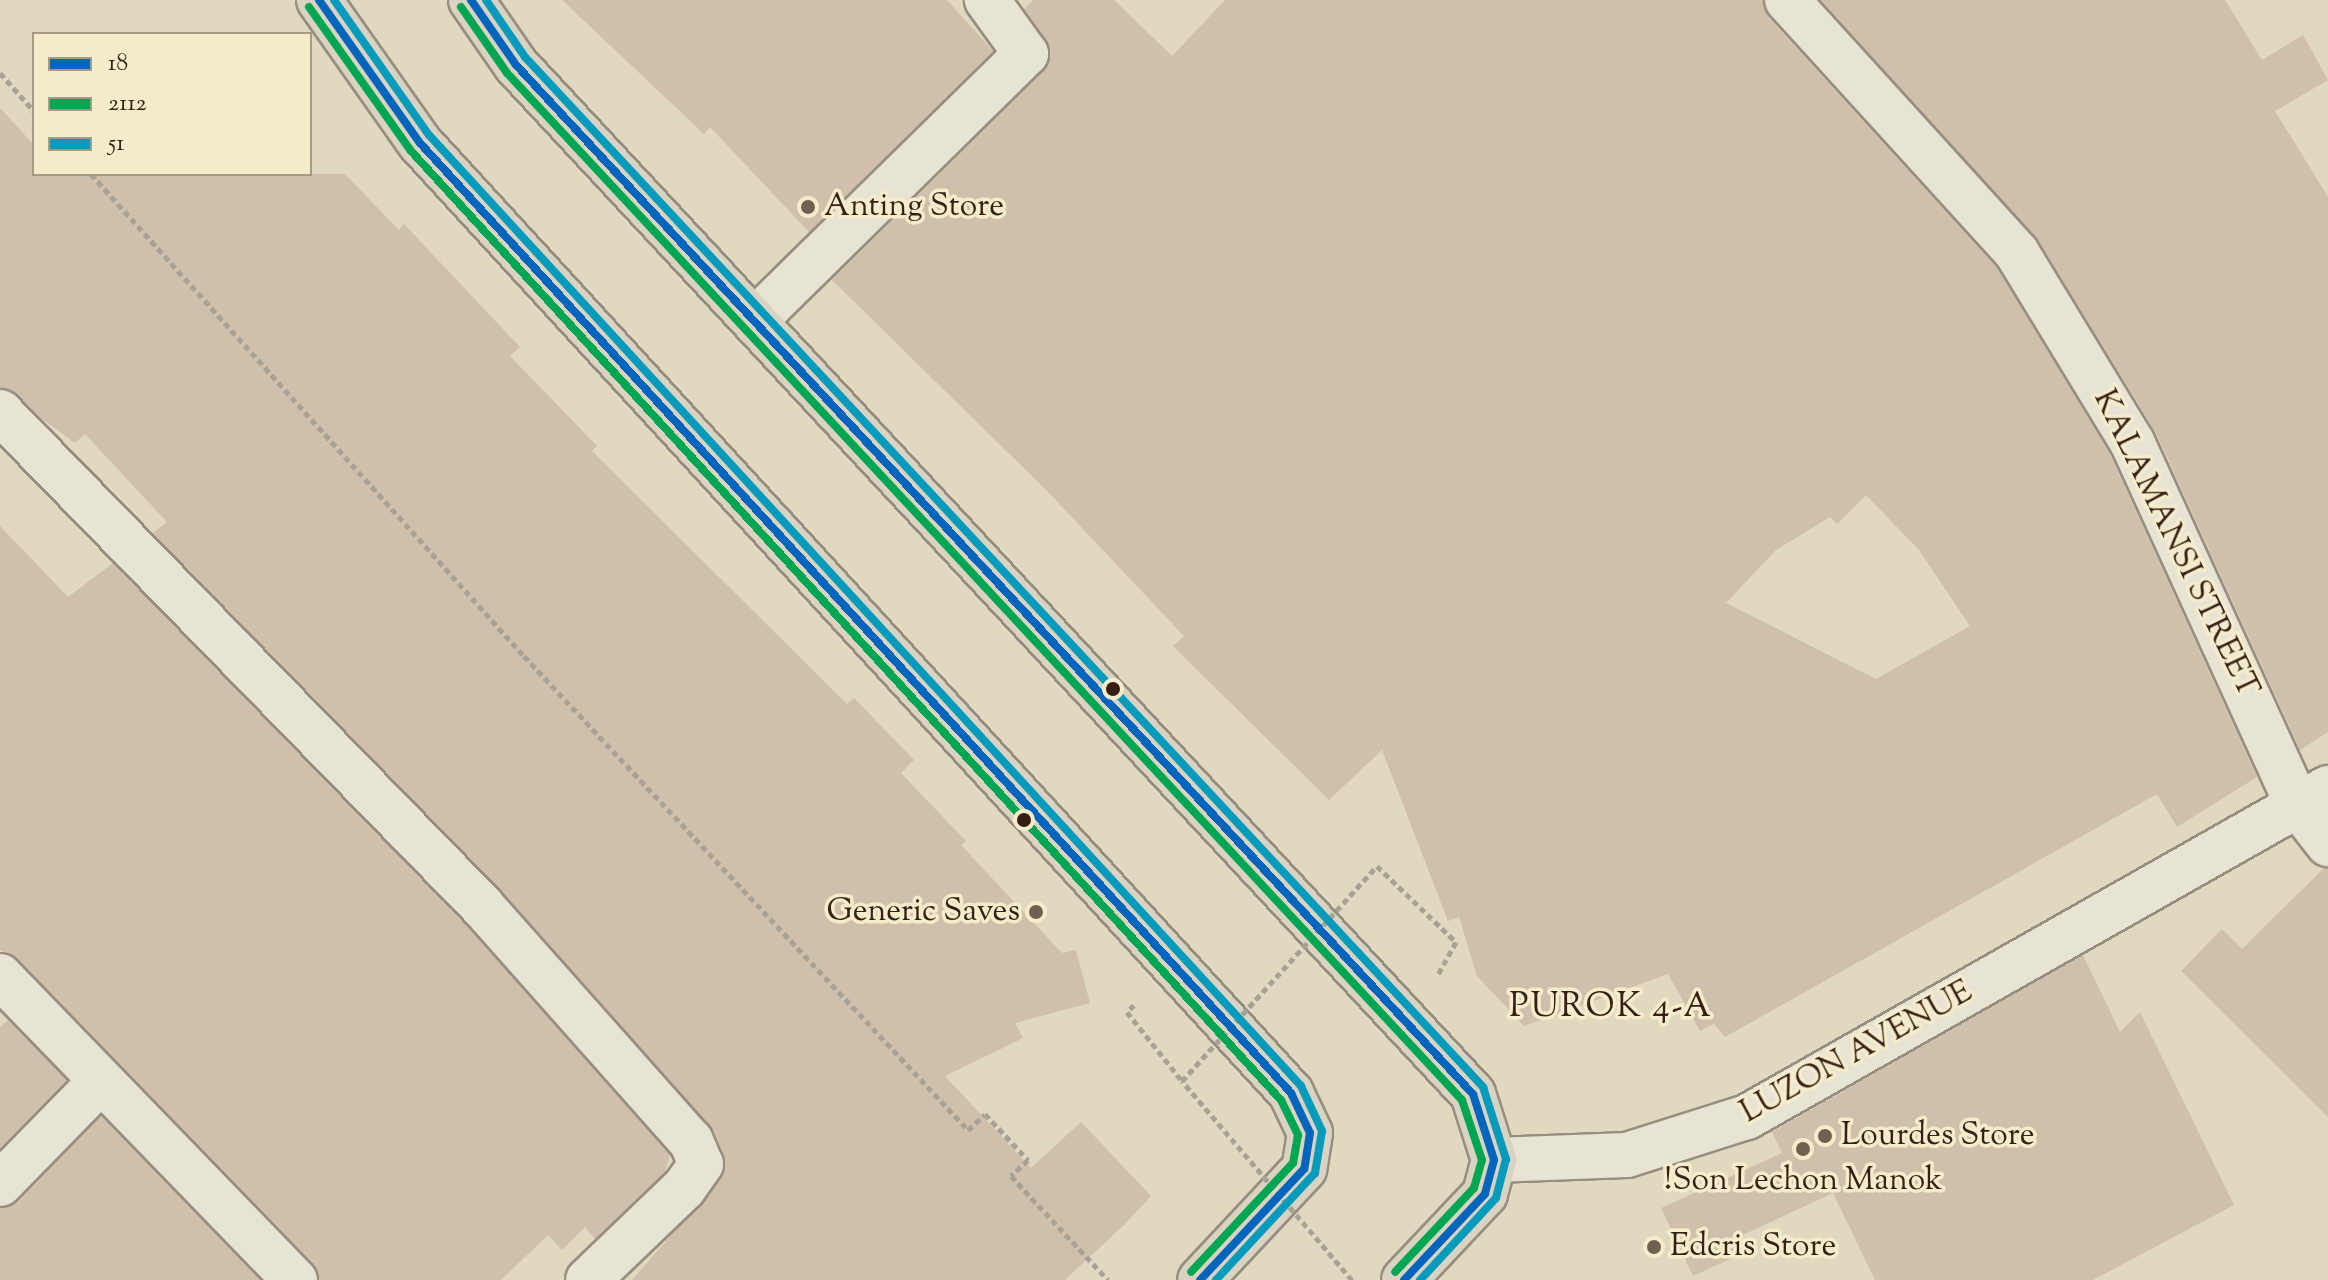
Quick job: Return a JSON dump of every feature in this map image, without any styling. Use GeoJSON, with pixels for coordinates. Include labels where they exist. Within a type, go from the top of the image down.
{"type":"FeatureCollection","features":[{"type":"Feature","properties":{"kind":"main road"},"geometry":{"type":"LineString","coordinates":[[319,0],[420,143],[1275,1073],[1303,1113],[1310,1152],[1294,1186],[1200,1280]]}},
{"type":"Feature","properties":{"kind":"main road"},"geometry":{"type":"LineString","coordinates":[[471,0],[516,65],[1454,1069],[1483,1118],[1494,1160],[1476,1207],[1404,1280]]}},
{"type":"Feature","properties":{"kind":"street"},"geometry":{"type":"LineString","coordinates":[[755,320],[1012,74],[1026,54],[987,0]]}},
{"type":"Feature","properties":{"kind":"street","name":"KALAMANSI STREET"},"geometry":{"type":"LineString","coordinates":[[1787,0],[2017,253],[2132,442],[2313,796],[2328,844]]}},
{"type":"Feature","properties":{"kind":"street"},"geometry":{"type":"LineString","coordinates":[[0,412],[482,906],[691,1141],[701,1164],[684,1188],[588,1280]]}},
{"type":"Feature","properties":{"kind":"street","name":"LUZON AVENUE"},"geometry":{"type":"LineString","coordinates":[[1494,1160],[1627,1155],[1734,1122],[2313,796]]}},
{"type":"Feature","properties":{"kind":"street"},"geometry":{"type":"LineString","coordinates":[[0,976],[295,1280]]}},
{"type":"Feature","properties":{"kind":"street"},"geometry":{"type":"LineString","coordinates":[[0,1184],[101,1081]]}},
{"type":"Feature","properties":{"kind":"path"},"geometry":{"type":"LineString","coordinates":[[0,73],[32,109]]}},
{"type":"Feature","properties":{"kind":"path"},"geometry":{"type":"LineString","coordinates":[[93,176],[524,656],[968,1130],[985,1114],[1028,1160],[1011,1176],[1108,1280]]}},
{"type":"Feature","properties":{"kind":"path"},"geometry":{"type":"LineString","coordinates":[[1182,1081],[1377,866],[1456,942]]}},
{"type":"Feature","properties":{"kind":"path"},"geometry":{"type":"LineString","coordinates":[[1127,1012],[1352,1280]]}},
{"type":"Feature","properties":{"kind":"building"},"geometry":{"type":"Polygon","coordinates":[[[562,0],[947,0],[993,51],[809,232],[710,127],[704,134],[562,0]]]}},
{"type":"Feature","properties":{"kind":"building"},"geometry":{"type":"Polygon","coordinates":[[[1033,0],[1114,0],[1172,56],[1225,0],[1763,0],[1768,17],[1997,268],[2110,454],[2257,777],[2177,827],[2157,794],[1725,1037],[1714,1024],[1700,1031],[1668,974],[1524,1026],[1477,976],[1459,917],[1448,921],[1382,750],[1329,800],[1173,646],[1184,636],[1048,492],[832,280],[1044,71],[1051,50],[1024,9],[1033,0]],[[1866,495],[1837,524],[1830,517],[1776,550],[1726,603],[1876,679],[1970,626],[1919,550],[1866,495]]]}},
{"type":"Feature","properties":{"kind":"building"},"geometry":{"type":"Polygon","coordinates":[[[1821,0],[2225,0],[2262,60],[2303,35],[2328,80],[2275,111],[2328,197],[2328,732],[2300,750],[2155,431],[2038,240],[1821,0]]]}},
{"type":"Feature","properties":{"kind":"building"},"geometry":{"type":"Polygon","coordinates":[[[0,108],[32,143],[32,176],[345,174],[399,230],[404,224],[520,347],[510,356],[597,446],[592,451],[847,704],[854,698],[914,760],[901,773],[966,841],[961,845],[1062,953],[1076,950],[1090,1003],[1015,1023],[1023,1038],[945,1076],[1031,1168],[1081,1122],[1151,1196],[1065,1280],[632,1280],[721,1178],[724,1155],[714,1131],[500,889],[153,533],[167,522],[85,434],[75,443],[0,388],[0,108]]]}},
{"type":"Feature","properties":{"kind":"building"},"geometry":{"type":"Polygon","coordinates":[[[0,526],[68,597],[113,563],[464,923],[670,1155],[665,1172],[595,1239],[585,1227],[562,1250],[548,1235],[501,1280],[319,1280],[313,1263],[18,959],[0,950],[0,526]]]}},
{"type":"Feature","properties":{"kind":"building"},"geometry":{"type":"Polygon","coordinates":[[[2324,868],[2328,868],[2328,1117],[2181,971],[2222,929],[2242,949],[2324,868]]]}},
{"type":"Feature","properties":{"kind":"building"},"geometry":{"type":"Polygon","coordinates":[[[2083,955],[2120,1032],[2140,1012],[2234,1205],[2093,1280],[1875,1280],[1833,1193],[1732,1240],[1739,1255],[1693,1276],[1661,1208],[1782,1153],[1772,1132],[2083,955]]]}},
{"type":"Feature","properties":{"kind":"building"},"geometry":{"type":"Polygon","coordinates":[[[8,1020],[67,1080],[0,1148],[0,1027],[8,1020]]]}},
{"type":"Feature","properties":{"kind":"building"},"geometry":{"type":"Polygon","coordinates":[[[101,1116],[260,1280],[0,1280],[0,1208],[18,1202],[101,1116]]]}},
{"type":"Feature","properties":{"kind":"transit line","name":"18"},"geometry":{"type":"LineString","coordinates":[[319,0],[420,143],[1291,1093],[1310,1133],[1304,1169],[1200,1280]]}},
{"type":"Feature","properties":{"kind":"transit line","name":"51"},"geometry":{"type":"LineString","coordinates":[[334,0],[429,135],[1301,1086],[1322,1131],[1315,1173],[1216,1280]]}},
{"type":"Feature","properties":{"kind":"transit line","name":"18"},"geometry":{"type":"LineString","coordinates":[[471,0],[516,65],[1473,1094],[1494,1160],[1485,1194],[1404,1280]]}},
{"type":"Feature","properties":{"kind":"transit line","name":"51"},"geometry":{"type":"LineString","coordinates":[[486,0],[525,57],[1483,1087],[1506,1159],[1496,1198],[1420,1280]]}},
{"type":"Feature","properties":{"kind":"transit line","name":"2112"},"geometry":{"type":"LineString","coordinates":[[309,7],[411,151],[1281,1100],[1298,1135],[1293,1163],[1191,1272]]}},
{"type":"Feature","properties":{"kind":"transit line","name":"2112"},"geometry":{"type":"LineString","coordinates":[[461,7],[507,73],[1462,1100],[1482,1160],[1474,1188],[1395,1272]]}},
{"type":"Feature","properties":{"kind":"place","name":"Anting Store"},"geometry":{"type":"Point","coordinates":[808,207]}},
{"type":"Feature","properties":{"kind":"place","name":"Generic Saves"},"geometry":{"type":"Point","coordinates":[1036,912]}},
{"type":"Feature","properties":{"kind":"place","name":"Lourdes Store"},"geometry":{"type":"Point","coordinates":[1825,1136]}},
{"type":"Feature","properties":{"kind":"place","name":"!Son Lechon Manok"},"geometry":{"type":"Point","coordinates":[1803,1149]}},
{"type":"Feature","properties":{"kind":"place","name":"Edcris Store"},"geometry":{"type":"Point","coordinates":[1654,1247]}},
{"type":"Feature","properties":{"kind":"district","name":"PUROK 4-A"},"geometry":{"type":"Point","coordinates":[1611,1008]}}]}
